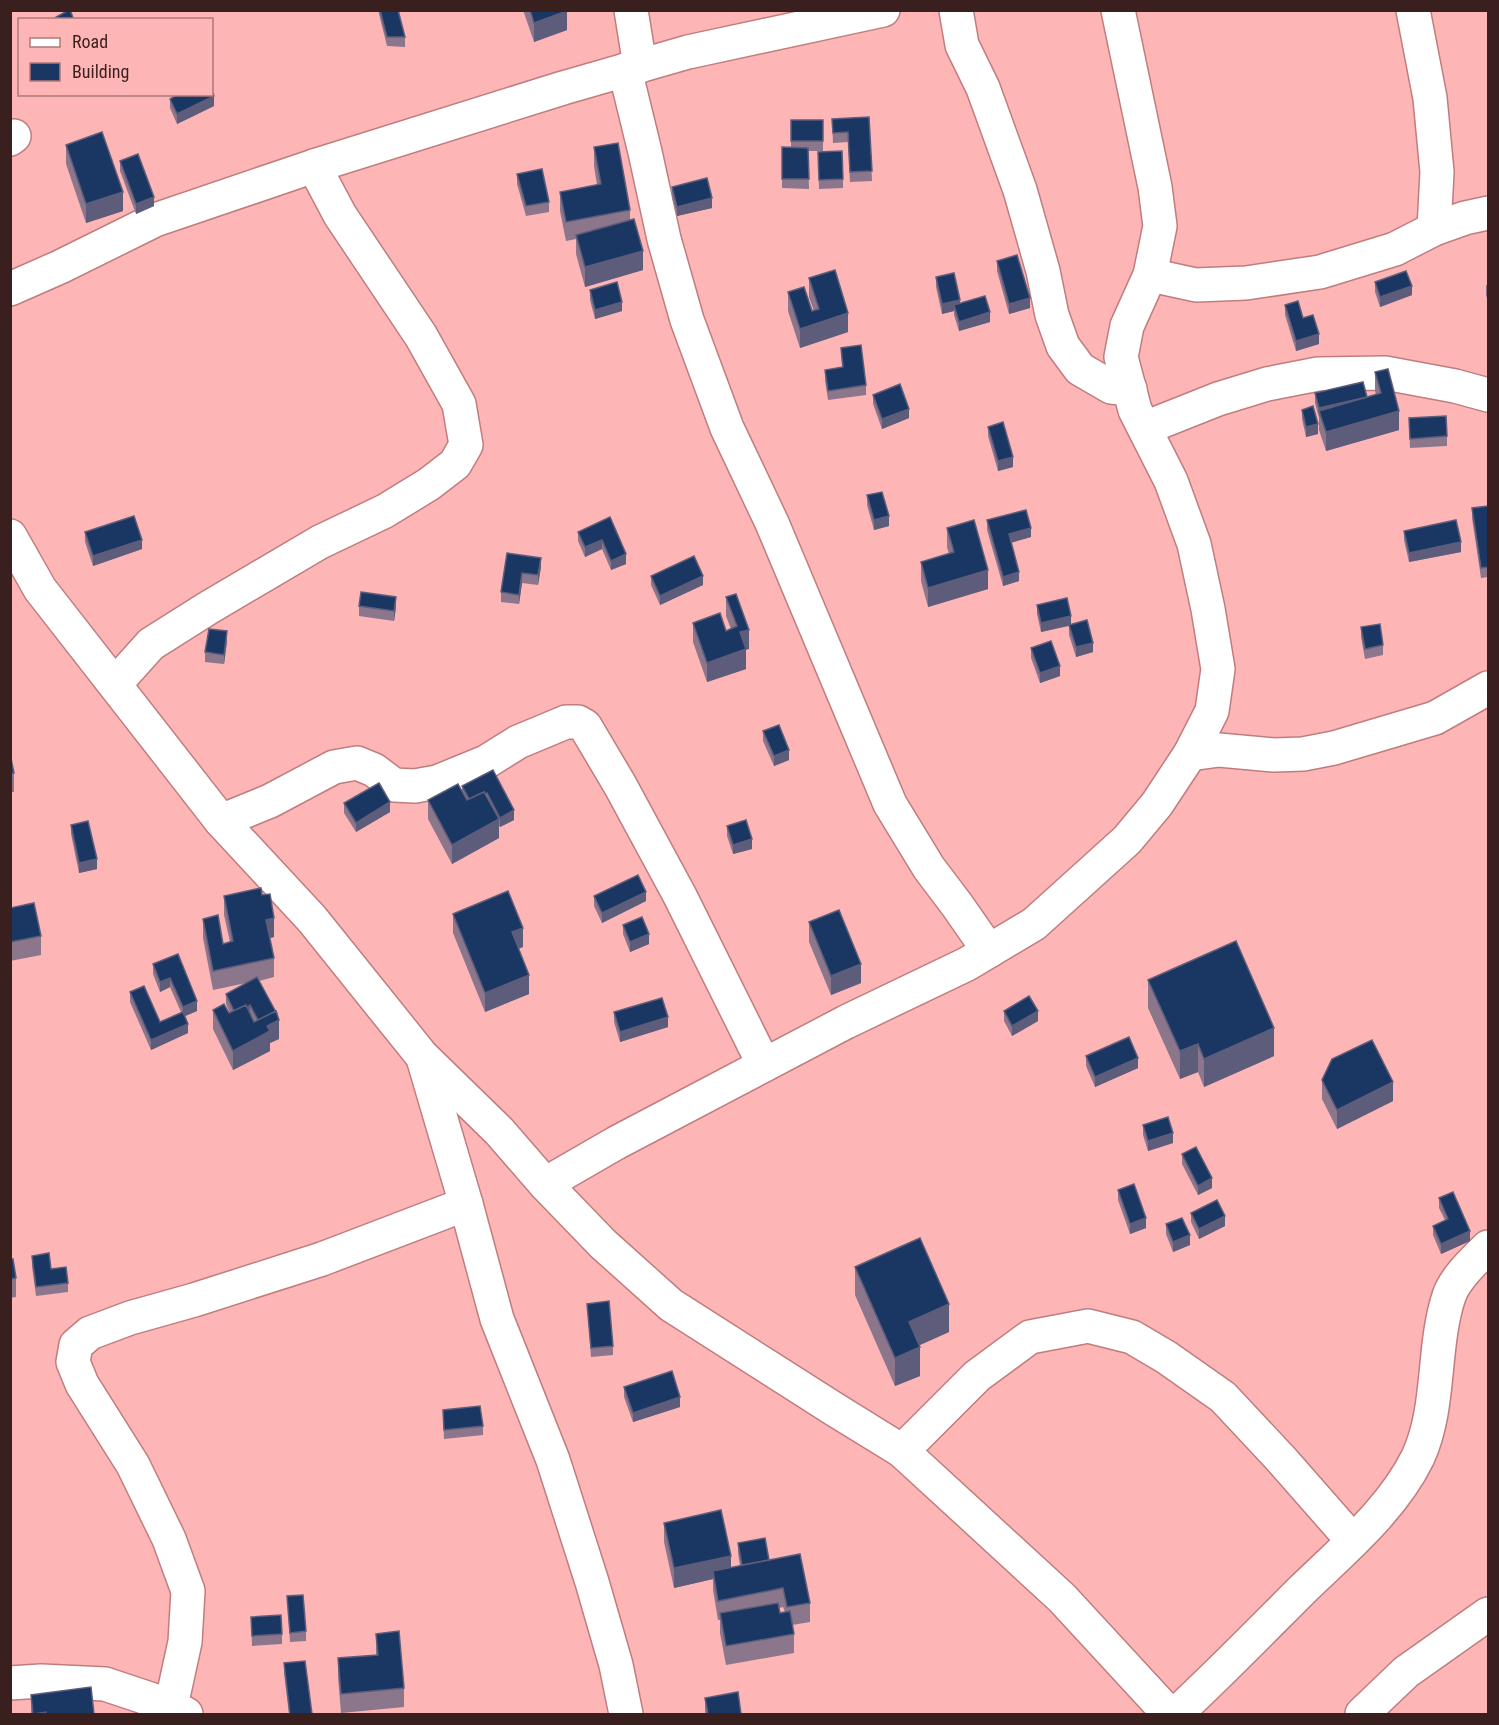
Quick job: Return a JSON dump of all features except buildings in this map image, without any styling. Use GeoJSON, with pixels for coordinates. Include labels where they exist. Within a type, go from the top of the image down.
{"type":"FeatureCollection","features":[{"type":"Feature","properties":{"kind":"street"},"geometry":{"type":"LineString","coordinates":[[631,10],[633,68],[645,152],[664,239],[687,320],[727,428],[772,523],[890,804],[928,868],[989,951]]}},
{"type":"Feature","properties":{"kind":"street"},"geometry":{"type":"LineString","coordinates":[[10,289],[155,220],[314,166],[563,88],[688,52],[884,10]]}},
{"type":"Feature","properties":{"kind":"street"},"geometry":{"type":"LineString","coordinates":[[956,10],[962,45],[983,88],[1020,190],[1043,270],[1052,315],[1063,346],[1080,369],[1111,387],[1130,389]]}},
{"type":"Feature","properties":{"kind":"street"},"geometry":{"type":"LineString","coordinates":[[545,1184],[616,1143],[846,1022],[967,964],[1034,924],[1127,840],[1157,804],[1191,754],[1212,711],[1218,669],[1194,544],[1171,481],[1135,410],[1122,357],[1127,326],[1150,275],[1160,226],[1155,187],[1118,10]]}},
{"type":"Feature","properties":{"kind":"street"},"geometry":{"type":"LineString","coordinates":[[1413,10],[1430,98],[1437,172],[1434,229]]}},
{"type":"Feature","properties":{"kind":"street"},"geometry":{"type":"LineString","coordinates":[[115,684],[151,644],[320,542],[384,511],[429,484],[455,464],[466,445],[459,404],[422,336],[340,214],[314,166]]}},
{"type":"Feature","properties":{"kind":"street"},"geometry":{"type":"LineString","coordinates":[[1150,275],[1196,285],[1246,283],[1320,272],[1395,249],[1434,229],[1488,213]]}},
{"type":"Feature","properties":{"kind":"street"},"geometry":{"type":"LineString","coordinates":[[1145,428],[1218,399],[1267,384],[1318,374],[1385,373],[1455,386],[1488,395]]}},
{"type":"Feature","properties":{"kind":"street"},"geometry":{"type":"LineString","coordinates":[[10,536],[40,589],[221,821],[312,919],[422,1056],[499,1131],[545,1184],[603,1244],[671,1305],[902,1451],[1062,1598],[1169,1714]]}},
{"type":"Feature","properties":{"kind":"street"},"geometry":{"type":"LineString","coordinates":[[1191,754],[1220,750],[1274,755],[1303,754],[1334,748],[1435,718],[1488,688]]}},
{"type":"Feature","properties":{"kind":"street"},"geometry":{"type":"LineString","coordinates":[[221,821],[270,801],[334,767],[357,763],[374,770],[394,785],[415,786],[437,782],[486,762],[518,742],[549,728],[566,722],[578,722],[585,726],[620,784],[680,896],[764,1065]]}},
{"type":"Feature","properties":{"kind":"street"},"geometry":{"type":"LineString","coordinates":[[422,1056],[497,1319],[553,1460],[616,1665],[626,1714]]}},
{"type":"Feature","properties":{"kind":"street"},"geometry":{"type":"LineString","coordinates":[[10,1683],[42,1681],[105,1684],[179,1710],[188,1591],[169,1539],[133,1465],[82,1384],[73,1362],[76,1345],[90,1332],[322,1259],[466,1204]]}},
{"type":"Feature","properties":{"kind":"street"},"geometry":{"type":"LineString","coordinates":[[1176,1714],[1353,1541],[1396,1494],[1418,1456],[1427,1426],[1437,1375],[1442,1330],[1450,1295],[1468,1267],[1488,1247]]}},
{"type":"Feature","properties":{"kind":"street"},"geometry":{"type":"LineString","coordinates":[[902,1451],[977,1376],[1030,1337],[1089,1326],[1132,1337],[1166,1357],[1223,1397],[1353,1541]]}},
{"type":"Feature","properties":{"kind":"street"},"geometry":{"type":"LineString","coordinates":[[1362,1714],[1406,1672],[1488,1614]]}}]}
